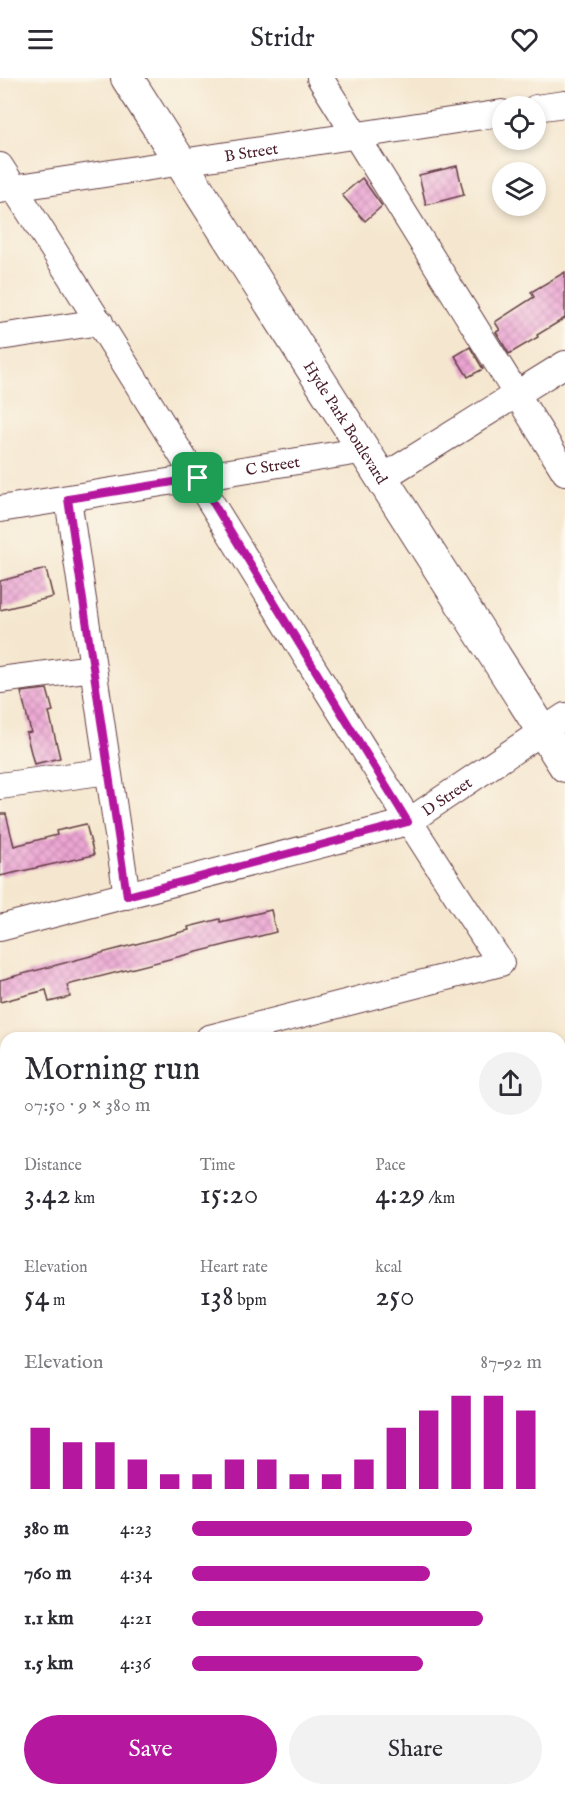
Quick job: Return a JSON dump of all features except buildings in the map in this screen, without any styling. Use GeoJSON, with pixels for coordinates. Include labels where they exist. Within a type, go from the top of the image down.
{"type":"FeatureCollection","features":[{"type":"Feature","properties":{"kind":"main road","name":"Hyde Park Boulevard"},"geometry":{"type":"LineString","coordinates":[[127,78],[179,163],[382,478],[553,723],[565,766]]}},
{"type":"Feature","properties":{"kind":"street"},"geometry":{"type":"LineString","coordinates":[[320,78],[565,472]]}},
{"type":"Feature","properties":{"kind":"street"},"geometry":{"type":"LineString","coordinates":[[546,107],[565,104]]}},
{"type":"Feature","properties":{"kind":"street","name":"B Street"},"geometry":{"type":"LineString","coordinates":[[7,189],[492,115]]}},
{"type":"Feature","properties":{"kind":"street"},"geometry":{"type":"LineString","coordinates":[[0,166],[7,189],[99,322],[198,478],[408,822],[501,963],[232,1032]]}},
{"type":"Feature","properties":{"kind":"street"},"geometry":{"type":"LineString","coordinates":[[0,337],[99,322]]}},
{"type":"Feature","properties":{"kind":"street"},"geometry":{"type":"LineString","coordinates":[[382,478],[565,364]]}},
{"type":"Feature","properties":{"kind":"street","name":"C Street"},"geometry":{"type":"LineString","coordinates":[[0,509],[366,450]]}},
{"type":"Feature","properties":{"kind":"street"},"geometry":{"type":"LineString","coordinates":[[68,499],[127,896]]}},
{"type":"Feature","properties":{"kind":"street"},"geometry":{"type":"LineString","coordinates":[[0,680],[93,668]]}},
{"type":"Feature","properties":{"kind":"street","name":"D Street"},"geometry":{"type":"LineString","coordinates":[[0,928],[408,822],[553,723]]}},
{"type":"Feature","properties":{"kind":"street"},"geometry":{"type":"LineString","coordinates":[[0,786],[108,771]]}},
{"type":"Feature","properties":{"kind":"route"},"geometry":{"type":"LineString","coordinates":[[198,478],[408,822],[127,896],[68,499],[198,478]]}}]}
